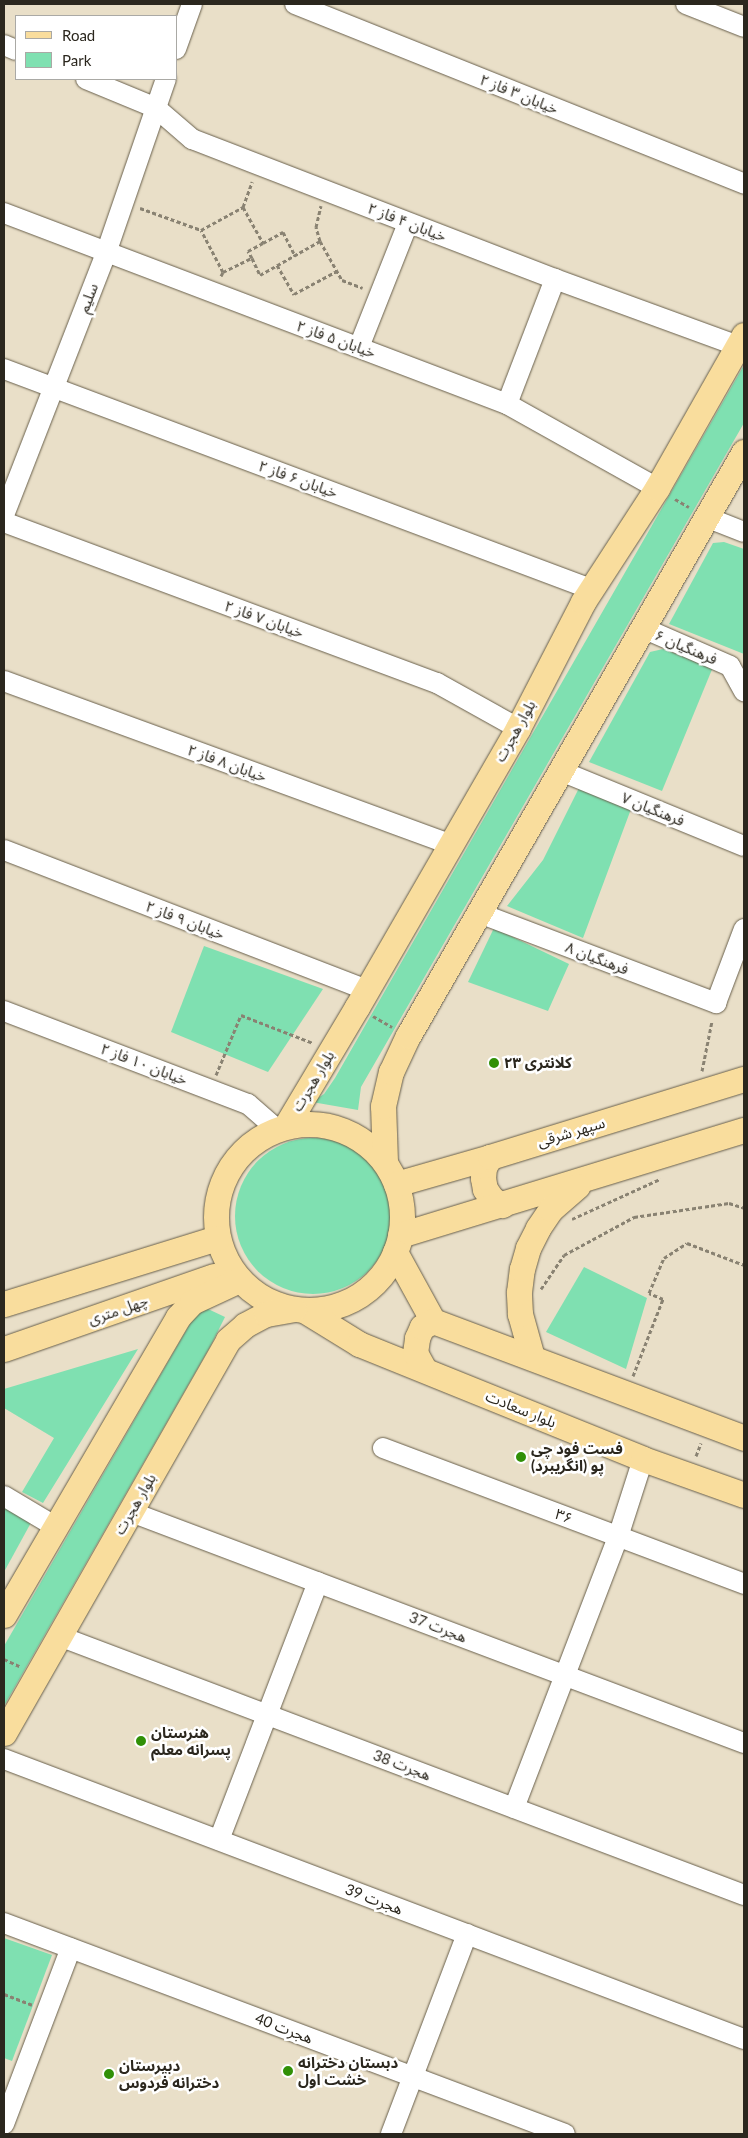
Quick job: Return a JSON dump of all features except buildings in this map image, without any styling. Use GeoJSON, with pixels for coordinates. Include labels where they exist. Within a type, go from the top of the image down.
{"type":"FeatureCollection","features":[{"type":"Feature","properties":{"kind":"main road","name":"بلوار هجرت"},"geometry":{"type":"LineString","coordinates":[[281,1128],[332,1051],[518,728],[591,589],[657,488],[741,340]]}},
{"type":"Feature","properties":{"kind":"main road"},"geometry":{"type":"LineString","coordinates":[[744,452],[408,1036],[392,1072],[384,1106],[391,1173],[402,1209],[398,1244],[433,1321],[744,1438]]}},
{"type":"Feature","properties":{"kind":"main road","name":"سپهر شرقی"},"geometry":{"type":"LineString","coordinates":[[391,1173],[490,1157],[744,1079]]}},
{"type":"Feature","properties":{"kind":"main road"},"geometry":{"type":"LineString","coordinates":[[299,1309],[264,1299],[236,1275],[218,1238],[215,1211],[221,1184],[234,1161],[253,1142],[281,1128],[308,1123],[330,1126],[351,1134],[370,1146],[391,1173]]}},
{"type":"Feature","properties":{"kind":"main road"},"geometry":{"type":"LineString","coordinates":[[398,1244],[502,1205],[744,1130]]}},
{"type":"Feature","properties":{"kind":"main road"},"geometry":{"type":"LineString","coordinates":[[490,1157],[484,1167],[484,1184],[492,1199],[502,1205]]}},
{"type":"Feature","properties":{"kind":"main road"},"geometry":{"type":"LineString","coordinates":[[532,1357],[520,1314],[519,1292],[526,1255],[538,1228],[551,1209],[567,1193],[585,1180]]}},
{"type":"Feature","properties":{"kind":"main road"},"geometry":{"type":"LineString","coordinates":[[4,1304],[218,1238]]}},
{"type":"Feature","properties":{"kind":"main road","name":"بلوار هجرت"},"geometry":{"type":"LineString","coordinates":[[4,1733],[228,1340],[245,1325],[266,1314],[299,1309],[327,1308],[349,1301],[368,1289],[384,1272],[398,1244]]}},
{"type":"Feature","properties":{"kind":"main road"},"geometry":{"type":"LineString","coordinates":[[4,1615],[178,1317],[192,1302],[236,1275]]}},
{"type":"Feature","properties":{"kind":"main road","name":"چهل متری"},"geometry":{"type":"LineString","coordinates":[[4,1349],[236,1275]]}},
{"type":"Feature","properties":{"kind":"main road","name":"بلوار سعادت"},"geometry":{"type":"LineString","coordinates":[[299,1309],[359,1344],[643,1459],[744,1495]]}},
{"type":"Feature","properties":{"kind":"main road"},"geometry":{"type":"LineString","coordinates":[[424,1369],[415,1352],[417,1338],[422,1328],[433,1321]]}},
{"type":"Feature","properties":{"kind":"street"},"geometry":{"type":"LineString","coordinates":[[178,43],[192,4]]}},
{"type":"Feature","properties":{"kind":"street","name":"خیابان ۳ فاز ۲"},"geometry":{"type":"LineString","coordinates":[[295,4],[744,184]]}},
{"type":"Feature","properties":{"kind":"street"},"geometry":{"type":"LineString","coordinates":[[686,4],[744,27]]}},
{"type":"Feature","properties":{"kind":"street","name":"خیابان ۴ فاز ۲"},"geometry":{"type":"LineString","coordinates":[[88,80],[156,108],[192,139],[555,279],[741,340]]}},
{"type":"Feature","properties":{"kind":"street","name":"سلیم"},"geometry":{"type":"LineString","coordinates":[[4,515],[106,253],[166,80]]}},
{"type":"Feature","properties":{"kind":"street","name":"خیابان ۵ فاز ۲"},"geometry":{"type":"LineString","coordinates":[[4,213],[507,404],[657,488]]}},
{"type":"Feature","properties":{"kind":"street"},"geometry":{"type":"LineString","coordinates":[[359,348],[408,223]]}},
{"type":"Feature","properties":{"kind":"street"},"geometry":{"type":"LineString","coordinates":[[507,404],[555,279]]}},
{"type":"Feature","properties":{"kind":"street","name":"خیابان ۶ فاز ۲"},"geometry":{"type":"LineString","coordinates":[[4,369],[591,589]]}},
{"type":"Feature","properties":{"kind":"street"},"geometry":{"type":"LineString","coordinates":[[706,517],[744,532]]}},
{"type":"Feature","properties":{"kind":"street","name":"خیابان ۷ فاز ۲"},"geometry":{"type":"LineString","coordinates":[[4,522],[437,683],[518,728]]}},
{"type":"Feature","properties":{"kind":"street","name":"فرهنگیان ۶"},"geometry":{"type":"LineString","coordinates":[[643,628],[730,666],[744,691]]}},
{"type":"Feature","properties":{"kind":"street","name":"خیابان ۸ فاز ۲"},"geometry":{"type":"LineString","coordinates":[[4,681],[450,846]]}},
{"type":"Feature","properties":{"kind":"street","name":"فرهنگیان ۷"},"geometry":{"type":"LineString","coordinates":[[561,771],[744,846]]}},
{"type":"Feature","properties":{"kind":"street","name":"خیابان ۹ فاز ۲"},"geometry":{"type":"LineString","coordinates":[[4,850],[362,999]]}},
{"type":"Feature","properties":{"kind":"street","name":"فرهنگیان ۸"},"geometry":{"type":"LineString","coordinates":[[479,913],[716,1003]]}},
{"type":"Feature","properties":{"kind":"street"},"geometry":{"type":"LineString","coordinates":[[716,1003],[744,929]]}},
{"type":"Feature","properties":{"kind":"street","name":"خیابان ۱۰ فاز ۲"},"geometry":{"type":"LineString","coordinates":[[4,1011],[248,1104],[281,1128]]}},
{"type":"Feature","properties":{"kind":"street","name":"۳۶"},"geometry":{"type":"LineString","coordinates":[[384,1448],[744,1584]]}},
{"type":"Feature","properties":{"kind":"street"},"geometry":{"type":"LineString","coordinates":[[514,1808],[618,1537],[643,1459]]}},
{"type":"Feature","properties":{"kind":"street"},"geometry":{"type":"LineString","coordinates":[[4,1496],[56,1527]]}},
{"type":"Feature","properties":{"kind":"street","name":"هجرت 37"},"geometry":{"type":"LineString","coordinates":[[131,1512],[744,1743]]}},
{"type":"Feature","properties":{"kind":"street"},"geometry":{"type":"LineString","coordinates":[[219,1840],[318,1582]]}},
{"type":"Feature","properties":{"kind":"street","name":"هجرت 38"},"geometry":{"type":"LineString","coordinates":[[59,1636],[744,1895]]}},
{"type":"Feature","properties":{"kind":"street","name":"هجرت 39"},"geometry":{"type":"LineString","coordinates":[[4,1759],[744,2039]]}},
{"type":"Feature","properties":{"kind":"street","name":"هجرت 40"},"geometry":{"type":"LineString","coordinates":[[4,1922],[565,2134]]}},
{"type":"Feature","properties":{"kind":"street"},"geometry":{"type":"LineString","coordinates":[[391,2134],[467,1934]]}},
{"type":"Feature","properties":{"kind":"street"},"geometry":{"type":"LineString","coordinates":[[4,2124],[12,2077],[47,2011],[71,1948]]}},
{"type":"Feature","properties":{"kind":"path"},"geometry":{"type":"LineString","coordinates":[[200,230],[243,207],[258,165]]}},
{"type":"Feature","properties":{"kind":"path"},"geometry":{"type":"LineString","coordinates":[[324,190],[316,226],[320,242],[342,280],[380,294]]}},
{"type":"Feature","properties":{"kind":"path"},"geometry":{"type":"LineString","coordinates":[[124,202],[200,230],[222,272]]}},
{"type":"Feature","properties":{"kind":"path"},"geometry":{"type":"LineString","coordinates":[[243,207],[263,243]]}},
{"type":"Feature","properties":{"kind":"path"},"geometry":{"type":"LineString","coordinates":[[295,256],[283,232],[248,251],[260,275],[278,266],[320,242]]}},
{"type":"Feature","properties":{"kind":"path"},"geometry":{"type":"LineString","coordinates":[[214,294],[222,272],[252,258]]}},
{"type":"Feature","properties":{"kind":"path"},"geometry":{"type":"LineString","coordinates":[[278,266],[294,294],[337,270]]}},
{"type":"Feature","properties":{"kind":"path"},"geometry":{"type":"LineString","coordinates":[[657,488],[706,517]]}},
{"type":"Feature","properties":{"kind":"path"},"geometry":{"type":"LineString","coordinates":[[362,999],[408,1036]]}},
{"type":"Feature","properties":{"kind":"path"},"geometry":{"type":"LineString","coordinates":[[697,1093],[716,1003]]}},
{"type":"Feature","properties":{"kind":"path"},"geometry":{"type":"LineString","coordinates":[[210,1089],[241,1015],[332,1051]]}},
{"type":"Feature","properties":{"kind":"path"},"geometry":{"type":"LineString","coordinates":[[566,1222],[664,1177]]}},
{"type":"Feature","properties":{"kind":"path"},"geometry":{"type":"LineString","coordinates":[[538,1294],[564,1255],[634,1217],[729,1203],[744,1208]]}},
{"type":"Feature","properties":{"kind":"path"},"geometry":{"type":"LineString","coordinates":[[632,1379],[663,1299],[649,1292],[664,1258],[688,1244],[744,1265]]}},
{"type":"Feature","properties":{"kind":"path"},"geometry":{"type":"LineString","coordinates":[[689,1475],[707,1424]]}},
{"type":"Feature","properties":{"kind":"path"},"geometry":{"type":"LineString","coordinates":[[4,1994],[47,2011]]}},
{"type":"Feature","properties":{"kind":"green space"},"geometry":{"type":"Polygon","coordinates":[[[744,365],[744,423],[361,1087],[358,1110],[312,1102],[324,1094],[335,1078],[744,365]]]}},
{"type":"Feature","properties":{"kind":"green space"},"geometry":{"type":"Polygon","coordinates":[[[724,542],[744,549],[744,654],[669,624],[713,543],[724,542]]]}},
{"type":"Feature","properties":{"kind":"green space"},"geometry":{"type":"Polygon","coordinates":[[[663,649],[713,667],[662,791],[589,762],[650,652],[663,649]]]}},
{"type":"Feature","properties":{"kind":"green space"},"geometry":{"type":"Polygon","coordinates":[[[583,780],[634,801],[583,938],[507,906],[543,860],[583,780]]]}},
{"type":"Feature","properties":{"kind":"green space"},"geometry":{"type":"Polygon","coordinates":[[[494,928],[569,964],[548,1011],[468,982],[494,928]]]}},
{"type":"Feature","properties":{"kind":"green space"},"geometry":{"type":"Polygon","coordinates":[[[204,946],[323,989],[268,1072],[171,1032],[204,946]]]}},
{"type":"Feature","properties":{"kind":"green space"},"geometry":{"type":"Polygon","coordinates":[[[305,1138],[321,1138],[336,1141],[350,1147],[363,1155],[374,1166],[388,1193],[391,1216],[390,1231],[382,1253],[374,1266],[363,1277],[336,1291],[321,1294],[305,1294],[290,1291],[276,1285],[263,1277],[252,1266],[238,1239],[235,1224],[235,1208],[238,1193],[244,1179],[252,1166],[263,1155],[290,1141],[305,1138]]]}},
{"type":"Feature","properties":{"kind":"green space"},"geometry":{"type":"Polygon","coordinates":[[[584,1267],[647,1298],[626,1369],[546,1332],[584,1267]]]}},
{"type":"Feature","properties":{"kind":"green space"},"geometry":{"type":"Polygon","coordinates":[[[208,1309],[225,1317],[211,1345],[4,1706],[4,1646],[198,1310],[208,1309]]]}},
{"type":"Feature","properties":{"kind":"green space"},"geometry":{"type":"Polygon","coordinates":[[[138,1349],[43,1503],[22,1492],[54,1438],[4,1408],[4,1389],[138,1349]]]}},
{"type":"Feature","properties":{"kind":"green space"},"geometry":{"type":"Polygon","coordinates":[[[4,1502],[33,1519],[4,1572],[4,1502]]]}},
{"type":"Feature","properties":{"kind":"green space"},"geometry":{"type":"Polygon","coordinates":[[[4,1938],[52,1955],[12,2061],[4,2058],[4,1938]]]}},
{"type":"Feature","properties":{"kind":"place","name":"کلانتری ۲۳"},"geometry":{"type":"Point","coordinates":[494,1063]}},
{"type":"Feature","properties":{"kind":"place","name":"فست فود چی پو (انگریبرد)"},"geometry":{"type":"Point","coordinates":[521,1457]}},
{"type":"Feature","properties":{"kind":"place","name":"هنرستان پسرانه معلم"},"geometry":{"type":"Point","coordinates":[141,1741]}},
{"type":"Feature","properties":{"kind":"place","name":"دبستان دخترانه خشت اول"},"geometry":{"type":"Point","coordinates":[288,2071]}},
{"type":"Feature","properties":{"kind":"place","name":"دبیرستان دخترانه فردوس"},"geometry":{"type":"Point","coordinates":[109,2074]}}]}
